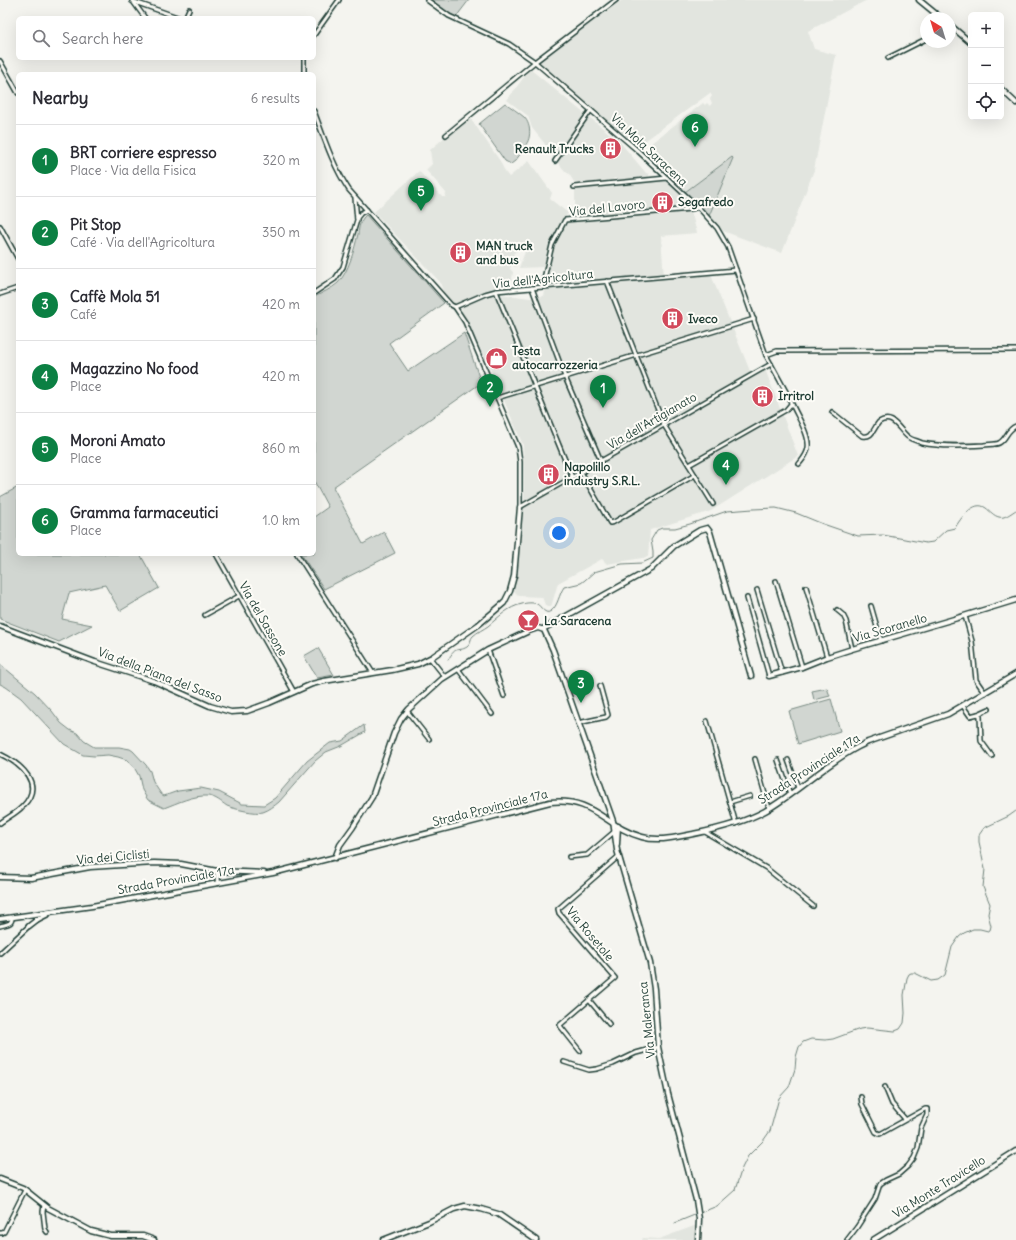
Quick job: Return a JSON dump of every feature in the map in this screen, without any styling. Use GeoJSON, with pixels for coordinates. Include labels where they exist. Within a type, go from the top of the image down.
{"type":"FeatureCollection","features":[{"type":"Feature","properties":{"kind":"street"},"geometry":{"type":"LineString","coordinates":[[132,0],[144,16]]}},
{"type":"Feature","properties":{"kind":"street"},"geometry":{"type":"LineString","coordinates":[[132,0],[175,16]]}},
{"type":"Feature","properties":{"kind":"street"},"geometry":{"type":"LineString","coordinates":[[316,32],[339,0]]}},
{"type":"Feature","properties":{"kind":"street","name":"Via Mola Saracena"},"geometry":{"type":"LineString","coordinates":[[427,0],[449,16],[509,44],[535,62],[638,151],[712,222],[728,247],[766,355],[806,432],[809,447],[805,457],[799,464]]}},
{"type":"Feature","properties":{"kind":"street"},"geometry":{"type":"LineString","coordinates":[[446,135],[535,62],[616,0]]}},
{"type":"Feature","properties":{"kind":"street"},"geometry":{"type":"LineString","coordinates":[[919,0],[934,12]]}},
{"type":"Feature","properties":{"kind":"street"},"geometry":{"type":"LineString","coordinates":[[186,16],[189,9]]}},
{"type":"Feature","properties":{"kind":"street"},"geometry":{"type":"LineString","coordinates":[[956,31],[968,41]]}},
{"type":"Feature","properties":{"kind":"street"},"geometry":{"type":"LineString","coordinates":[[888,58],[920,42]]}},
{"type":"Feature","properties":{"kind":"street"},"geometry":{"type":"LineString","coordinates":[[304,60],[304,72]]}},
{"type":"Feature","properties":{"kind":"street"},"geometry":{"type":"LineString","coordinates":[[0,61],[16,89]]}},
{"type":"Feature","properties":{"kind":"street"},"geometry":{"type":"LineString","coordinates":[[1004,92],[1016,103]]}},
{"type":"Feature","properties":{"kind":"street"},"geometry":{"type":"LineString","coordinates":[[555,161],[591,110]]}},
{"type":"Feature","properties":{"kind":"street"},"geometry":{"type":"LineString","coordinates":[[316,116],[337,169],[355,198],[455,307],[466,323],[517,443],[519,452],[520,507]]}},
{"type":"Feature","properties":{"kind":"street"},"geometry":{"type":"LineString","coordinates":[[574,187],[667,178]]}},
{"type":"Feature","properties":{"kind":"street"},"geometry":{"type":"LineString","coordinates":[[316,292],[332,282],[340,273],[347,256],[357,218],[355,198]]}},
{"type":"Feature","properties":{"kind":"street","name":"Via del Lavoro"},"geometry":{"type":"LineString","coordinates":[[542,288],[552,243],[565,220],[691,209],[698,207]]}},
{"type":"Feature","properties":{"kind":"street"},"geometry":{"type":"LineString","coordinates":[[357,218],[366,210]]}},
{"type":"Feature","properties":{"kind":"street"},"geometry":{"type":"LineString","coordinates":[[0,226],[16,255]]}},
{"type":"Feature","properties":{"kind":"street","name":"Via dell'Agricoltura"},"geometry":{"type":"LineString","coordinates":[[455,307],[485,294],[496,292],[736,270]]}},
{"type":"Feature","properties":{"kind":"street"},"geometry":{"type":"LineString","coordinates":[[607,281],[664,425],[713,504]]}},
{"type":"Feature","properties":{"kind":"street"},"geometry":{"type":"LineString","coordinates":[[532,288],[565,377],[600,461]]}},
{"type":"Feature","properties":{"kind":"street"},"geometry":{"type":"LineString","coordinates":[[0,294],[16,289]]}},
{"type":"Feature","properties":{"kind":"street"},"geometry":{"type":"LineString","coordinates":[[496,292],[572,477]]}},
{"type":"Feature","properties":{"kind":"street"},"geometry":{"type":"LineString","coordinates":[[497,398],[754,319]]}},
{"type":"Feature","properties":{"kind":"street"},"geometry":{"type":"LineString","coordinates":[[766,355],[777,351],[1016,350]]}},
{"type":"Feature","properties":{"kind":"street","name":"Via dell'Artigianato"},"geometry":{"type":"LineString","coordinates":[[520,507],[771,364]]}},
{"type":"Feature","properties":{"kind":"street"},"geometry":{"type":"LineString","coordinates":[[689,465],[786,410],[791,404]]}},
{"type":"Feature","properties":{"kind":"street"},"geometry":{"type":"LineString","coordinates":[[832,412],[862,436],[870,436],[879,422],[886,419],[895,422],[911,438],[922,443],[933,444],[968,446],[998,443],[1003,440],[1009,430],[1016,426]]}},
{"type":"Feature","properties":{"kind":"street"},"geometry":{"type":"LineString","coordinates":[[581,472],[610,523],[695,475]]}},
{"type":"Feature","properties":{"kind":"street","name":"Via della Piana del Sasso"},"geometry":{"type":"LineString","coordinates":[[0,626],[95,662],[154,681],[195,700],[224,710],[239,712],[250,710],[312,684],[406,667],[430,658],[481,623],[504,603],[512,588],[520,507]]}},
{"type":"Feature","properties":{"kind":"street"},"geometry":{"type":"LineString","coordinates":[[543,630],[651,568],[666,552],[700,530],[707,528],[710,532],[751,676]]}},
{"type":"Feature","properties":{"kind":"street","name":"Via del Sassone"},"geometry":{"type":"LineString","coordinates":[[217,556],[294,692]]}},
{"type":"Feature","properties":{"kind":"street"},"geometry":{"type":"LineString","coordinates":[[298,556],[373,673]]}},
{"type":"Feature","properties":{"kind":"street"},"geometry":{"type":"LineString","coordinates":[[776,581],[802,667]]}},
{"type":"Feature","properties":{"kind":"street"},"geometry":{"type":"LineString","coordinates":[[806,587],[827,657]]}},
{"type":"Feature","properties":{"kind":"street"},"geometry":{"type":"LineString","coordinates":[[757,590],[782,673]]}},
{"type":"Feature","properties":{"kind":"street"},"geometry":{"type":"LineString","coordinates":[[205,615],[239,596]]}},
{"type":"Feature","properties":{"kind":"street"},"geometry":{"type":"LineString","coordinates":[[747,598],[769,676]]}},
{"type":"Feature","properties":{"kind":"street","name":"Via Scoranello"},"geometry":{"type":"LineString","coordinates":[[769,676],[802,667],[852,649],[1016,600]]}},
{"type":"Feature","properties":{"kind":"street"},"geometry":{"type":"LineString","coordinates":[[871,606],[881,641]]}},
{"type":"Feature","properties":{"kind":"street"},"geometry":{"type":"LineString","coordinates":[[837,610],[843,615],[846,621],[852,649]]}},
{"type":"Feature","properties":{"kind":"street"},"geometry":{"type":"LineString","coordinates":[[964,616],[972,642],[976,680],[985,693]]}},
{"type":"Feature","properties":{"kind":"street"},"geometry":{"type":"LineString","coordinates":[[336,858],[340,845],[372,797],[394,733],[401,719],[408,711],[445,677],[488,650],[537,629],[546,632],[553,650],[613,823],[617,846]]}},
{"type":"Feature","properties":{"kind":"street"},"geometry":{"type":"LineString","coordinates":[[488,650],[504,696]]}},
{"type":"Feature","properties":{"kind":"street"},"geometry":{"type":"LineString","coordinates":[[430,658],[440,673],[445,677]]}},
{"type":"Feature","properties":{"kind":"street"},"geometry":{"type":"LineString","coordinates":[[458,669],[492,714]]}},
{"type":"Feature","properties":{"kind":"street","name":"Strada Provinciale 17a"},"geometry":{"type":"LineString","coordinates":[[0,919],[51,912],[268,874],[557,802],[580,804],[636,835],[655,840],[705,832],[736,824],[769,808],[861,745],[935,719],[963,706],[1016,674]]}},
{"type":"Feature","properties":{"kind":"street"},"geometry":{"type":"LineString","coordinates":[[578,723],[606,717],[608,715],[600,686]]}},
{"type":"Feature","properties":{"kind":"street"},"geometry":{"type":"LineString","coordinates":[[963,706],[970,716],[988,709]]}},
{"type":"Feature","properties":{"kind":"street"},"geometry":{"type":"LineString","coordinates":[[408,711],[429,738]]}},
{"type":"Feature","properties":{"kind":"street"},"geometry":{"type":"LineString","coordinates":[[978,714],[980,718],[981,740],[992,756]]}},
{"type":"Feature","properties":{"kind":"street"},"geometry":{"type":"LineString","coordinates":[[707,721],[736,824]]}},
{"type":"Feature","properties":{"kind":"street"},"geometry":{"type":"LineString","coordinates":[[0,754],[14,762],[25,771],[30,780],[32,791],[29,800],[21,809],[0,823]]}},
{"type":"Feature","properties":{"kind":"street"},"geometry":{"type":"LineString","coordinates":[[755,759],[769,808]]}},
{"type":"Feature","properties":{"kind":"street"},"geometry":{"type":"LineString","coordinates":[[778,760],[790,794]]}},
{"type":"Feature","properties":{"kind":"street"},"geometry":{"type":"LineString","coordinates":[[788,760],[798,788]]}},
{"type":"Feature","properties":{"kind":"street"},"geometry":{"type":"LineString","coordinates":[[730,802],[750,796]]}},
{"type":"Feature","properties":{"kind":"street"},"geometry":{"type":"LineString","coordinates":[[617,846],[618,826]]}},
{"type":"Feature","properties":{"kind":"street"},"geometry":{"type":"LineString","coordinates":[[569,857],[587,855],[614,832]]}},
{"type":"Feature","properties":{"kind":"street"},"geometry":{"type":"LineString","coordinates":[[705,832],[766,868],[813,906]]}},
{"type":"Feature","properties":{"kind":"street","name":"Via Maleranca"},"geometry":{"type":"LineString","coordinates":[[617,846],[650,963],[654,988],[658,1047],[668,1094],[697,1204],[699,1219],[698,1240]]}},
{"type":"Feature","properties":{"kind":"street","name":"Via Rosetole"},"geometry":{"type":"LineString","coordinates":[[589,1000],[615,978],[558,910],[619,856]]}},
{"type":"Feature","properties":{"kind":"street","name":"Via dei Ciclisti"},"geometry":{"type":"LineString","coordinates":[[0,878],[31,878],[90,868],[154,863],[181,864],[217,871],[268,874]]}},
{"type":"Feature","properties":{"kind":"street"},"geometry":{"type":"LineString","coordinates":[[217,871],[218,883]]}},
{"type":"Feature","properties":{"kind":"street"},"geometry":{"type":"LineString","coordinates":[[0,953],[36,920],[51,912]]}},
{"type":"Feature","properties":{"kind":"street"},"geometry":{"type":"LineString","coordinates":[[36,920],[38,918],[38,914]]}},
{"type":"Feature","properties":{"kind":"street"},"geometry":{"type":"LineString","coordinates":[[29,926],[38,914]]}},
{"type":"Feature","properties":{"kind":"street"},"geometry":{"type":"LineString","coordinates":[[24,916],[29,920],[29,926]]}},
{"type":"Feature","properties":{"kind":"street"},"geometry":{"type":"LineString","coordinates":[[0,926],[11,923],[12,918]]}},
{"type":"Feature","properties":{"kind":"street"},"geometry":{"type":"LineString","coordinates":[[580,1051],[560,1025],[589,1000],[609,1024]]}},
{"type":"Feature","properties":{"kind":"street"},"geometry":{"type":"LineString","coordinates":[[564,1062],[589,1070],[597,1070],[636,1053],[658,1047]]}},
{"type":"Feature","properties":{"kind":"street"},"geometry":{"type":"LineString","coordinates":[[885,1087],[892,1104],[905,1119]]}},
{"type":"Feature","properties":{"kind":"street"},"geometry":{"type":"LineString","coordinates":[[847,1240],[875,1199],[880,1184],[899,1174],[914,1158],[918,1148],[921,1128],[927,1115],[927,1109],[925,1109],[905,1119],[888,1131],[878,1134],[862,1104],[861,1097]]}},
{"type":"Feature","properties":{"kind":"street","name":"Via Monte Travicello"},"geometry":{"type":"LineString","coordinates":[[873,1240],[1016,1151]]}},
{"type":"Feature","properties":{"kind":"street"},"geometry":{"type":"LineString","coordinates":[[0,1179],[16,1185],[44,1205],[77,1224],[100,1234],[114,1237],[145,1236],[154,1240]]}},
{"type":"Feature","properties":{"kind":"street"},"geometry":{"type":"LineString","coordinates":[[0,1233],[4,1232],[25,1190]]}},
{"type":"Feature","properties":{"kind":"street"},"geometry":{"type":"LineString","coordinates":[[44,1205],[43,1215],[45,1229],[47,1232]]}},
{"type":"Feature","properties":{"kind":"street"},"geometry":{"type":"LineString","coordinates":[[383,1240],[394,1238],[454,1209],[465,1206],[495,1212],[536,1240]]}},
{"type":"Feature","properties":{"kind":"shaded area"},"geometry":{"type":"Polygon","coordinates":[[[431,0],[469,0],[456,17],[431,0]]]}},
{"type":"Feature","properties":{"kind":"shaded area"},"geometry":{"type":"Polygon","coordinates":[[[622,0],[867,0],[808,31],[814,49],[836,55],[814,170],[782,253],[723,231],[709,216],[733,158],[732,157],[685,192],[648,155],[648,148],[650,144],[703,103],[705,105],[707,103],[710,106],[712,103],[710,99],[712,96],[710,93],[642,143],[634,144],[540,63],[540,61],[622,0]]]}},
{"type":"Feature","properties":{"kind":"shaded area"},"geometry":{"type":"Polygon","coordinates":[[[530,69],[586,115],[556,157],[554,157],[532,128],[528,116],[507,100],[530,69]]]}},
{"type":"Feature","properties":{"kind":"shaded area"},"geometry":{"type":"Polygon","coordinates":[[[505,103],[527,120],[530,134],[527,143],[521,149],[522,152],[511,164],[505,161],[479,124],[505,103]]]}},
{"type":"Feature","properties":{"kind":"shaded area"},"geometry":{"type":"Polygon","coordinates":[[[469,116],[500,161],[509,177],[529,161],[552,193],[550,199],[568,213],[549,244],[544,267],[519,268],[526,249],[521,247],[513,254],[519,260],[516,267],[511,265],[510,269],[513,272],[511,285],[503,290],[493,289],[455,304],[452,303],[444,294],[440,282],[374,212],[419,171],[442,197],[445,197],[446,193],[426,170],[432,164],[430,150],[469,116]]]}},
{"type":"Feature","properties":{"kind":"shaded area"},"geometry":{"type":"Polygon","coordinates":[[[589,117],[619,141],[646,173],[649,174],[649,178],[619,181],[615,178],[611,181],[578,184],[574,182],[569,174],[558,163],[558,160],[589,117]]]}},
{"type":"Feature","properties":{"kind":"shaded area"},"geometry":{"type":"Polygon","coordinates":[[[732,157],[733,158],[709,216],[685,192],[732,157]]]}},
{"type":"Feature","properties":{"kind":"shaded area"},"geometry":{"type":"Polygon","coordinates":[[[660,180],[667,181],[692,205],[689,208],[570,217],[575,208],[575,189],[577,188],[660,180]]]}},
{"type":"Feature","properties":{"kind":"shaded area"},"geometry":{"type":"Polygon","coordinates":[[[691,211],[697,233],[661,236],[664,278],[711,275],[752,376],[765,369],[798,456],[711,511],[650,530],[648,557],[607,564],[602,559],[558,583],[551,607],[545,605],[542,597],[519,596],[514,591],[516,584],[524,499],[523,445],[494,377],[462,312],[462,306],[493,295],[530,298],[543,296],[553,246],[566,222],[691,211]]]}},
{"type":"Feature","properties":{"kind":"shaded area"},"geometry":{"type":"Polygon","coordinates":[[[366,215],[444,303],[389,343],[408,371],[464,333],[481,383],[333,487],[363,544],[384,532],[395,553],[324,589],[302,556],[316,556],[316,516],[328,507],[316,485],[316,296],[338,283],[345,273],[351,260],[362,219],[366,215]]]}},
{"type":"Feature","properties":{"kind":"shaded area"},"geometry":{"type":"Polygon","coordinates":[[[16,488],[16,556],[141,556],[159,588],[120,611],[105,585],[69,593],[62,619],[92,625],[59,642],[0,619],[0,497],[16,488]]]}},
{"type":"Feature","properties":{"kind":"shaded area"},"geometry":{"type":"Polygon","coordinates":[[[318,648],[334,675],[317,678],[304,656],[318,648]]]}},
{"type":"Feature","properties":{"kind":"shaded area"},"geometry":{"type":"Polygon","coordinates":[[[0,664],[35,693],[61,723],[77,733],[84,741],[94,747],[119,747],[133,751],[146,765],[150,771],[153,782],[164,796],[178,791],[201,788],[219,792],[242,804],[264,805],[275,798],[307,761],[330,743],[342,741],[364,725],[365,732],[341,746],[326,752],[315,761],[279,802],[263,812],[250,812],[227,806],[208,796],[191,798],[164,808],[148,800],[142,790],[139,776],[127,760],[108,755],[83,755],[64,744],[21,698],[0,684],[0,664]]]}},
{"type":"Feature","properties":{"kind":"shaded area"},"geometry":{"type":"Polygon","coordinates":[[[827,688],[830,696],[814,700],[812,691],[827,688]]]}},
{"type":"Feature","properties":{"kind":"shaded area"},"geometry":{"type":"Polygon","coordinates":[[[831,699],[840,731],[798,744],[789,711],[831,699]]]}},
{"type":"Feature","properties":{"kind":"shaded area"},"geometry":{"type":"Polygon","coordinates":[[[697,1225],[695,1240],[642,1240],[643,1238],[659,1239],[697,1225]]]}},
{"type":"Feature","properties":{"kind":"waterway"},"geometry":{"type":"LineString","coordinates":[[448,660],[455,650],[464,649],[467,647],[472,637],[512,607],[533,603],[537,604],[545,612],[549,612],[555,606],[564,587],[581,583],[594,572],[622,564],[642,563],[653,558],[651,540],[657,530],[662,528],[675,528],[727,511],[776,508],[796,513],[858,536],[883,535],[926,543],[933,542],[946,530],[955,528],[968,511],[977,506],[986,508],[995,516],[1001,517],[1016,510]]}},
{"type":"Feature","properties":{"kind":"waterway"},"geometry":{"type":"LineString","coordinates":[[700,1213],[717,1206],[735,1190],[742,1168],[748,1156],[763,1141],[770,1131],[779,1098],[789,1087],[795,1069],[799,1047],[803,1042],[811,1039],[833,1039],[860,1029],[867,1028],[895,1031],[900,1029],[904,1023],[904,995],[909,974],[915,973],[931,981],[938,980],[945,975],[952,947],[959,937],[973,929],[990,930],[991,926],[988,914],[990,904],[983,887],[985,869],[979,842],[979,835],[984,828],[1016,811]]}},
{"type":"Feature","properties":{"kind":"waterway"},"geometry":{"type":"LineString","coordinates":[[675,1223],[697,1214]]}},
{"type":"Feature","properties":{"kind":"place","name":"Gramma farmaceutici"},"geometry":{"type":"Point","coordinates":[695,147]}},
{"type":"Feature","properties":{"kind":"place","name":"Renault Trucks"},"geometry":{"type":"Point","coordinates":[610,149]}},
{"type":"Feature","properties":{"kind":"place","name":"Segafredo"},"geometry":{"type":"Point","coordinates":[663,202]}},
{"type":"Feature","properties":{"kind":"place","name":"Moroni Amato"},"geometry":{"type":"Point","coordinates":[421,211]}},
{"type":"Feature","properties":{"kind":"place","name":"MAN truck and bus"},"geometry":{"type":"Point","coordinates":[460,253]}},
{"type":"Feature","properties":{"kind":"place","name":"Iveco"},"geometry":{"type":"Point","coordinates":[672,319]}},
{"type":"Feature","properties":{"kind":"place","name":"Testa autocarrozzeria"},"geometry":{"type":"Point","coordinates":[497,358]}},
{"type":"Feature","properties":{"kind":"place","name":"Irritrol"},"geometry":{"type":"Point","coordinates":[762,396]}},
{"type":"Feature","properties":{"kind":"place","name":"Pit Stop"},"geometry":{"type":"Point","coordinates":[490,407]}},
{"type":"Feature","properties":{"kind":"place","name":"BRT corriere espresso"},"geometry":{"type":"Point","coordinates":[603,408]}},
{"type":"Feature","properties":{"kind":"place","name":"Napolillo industry S.R.L."},"geometry":{"type":"Point","coordinates":[548,474]}},
{"type":"Feature","properties":{"kind":"place","name":"Magazzino No food"},"geometry":{"type":"Point","coordinates":[726,485]}},
{"type":"Feature","properties":{"kind":"place","name":"La Saracena"},"geometry":{"type":"Point","coordinates":[529,621]}},
{"type":"Feature","properties":{"kind":"place","name":"Caffè Mola 51"},"geometry":{"type":"Point","coordinates":[581,703]}}]}
